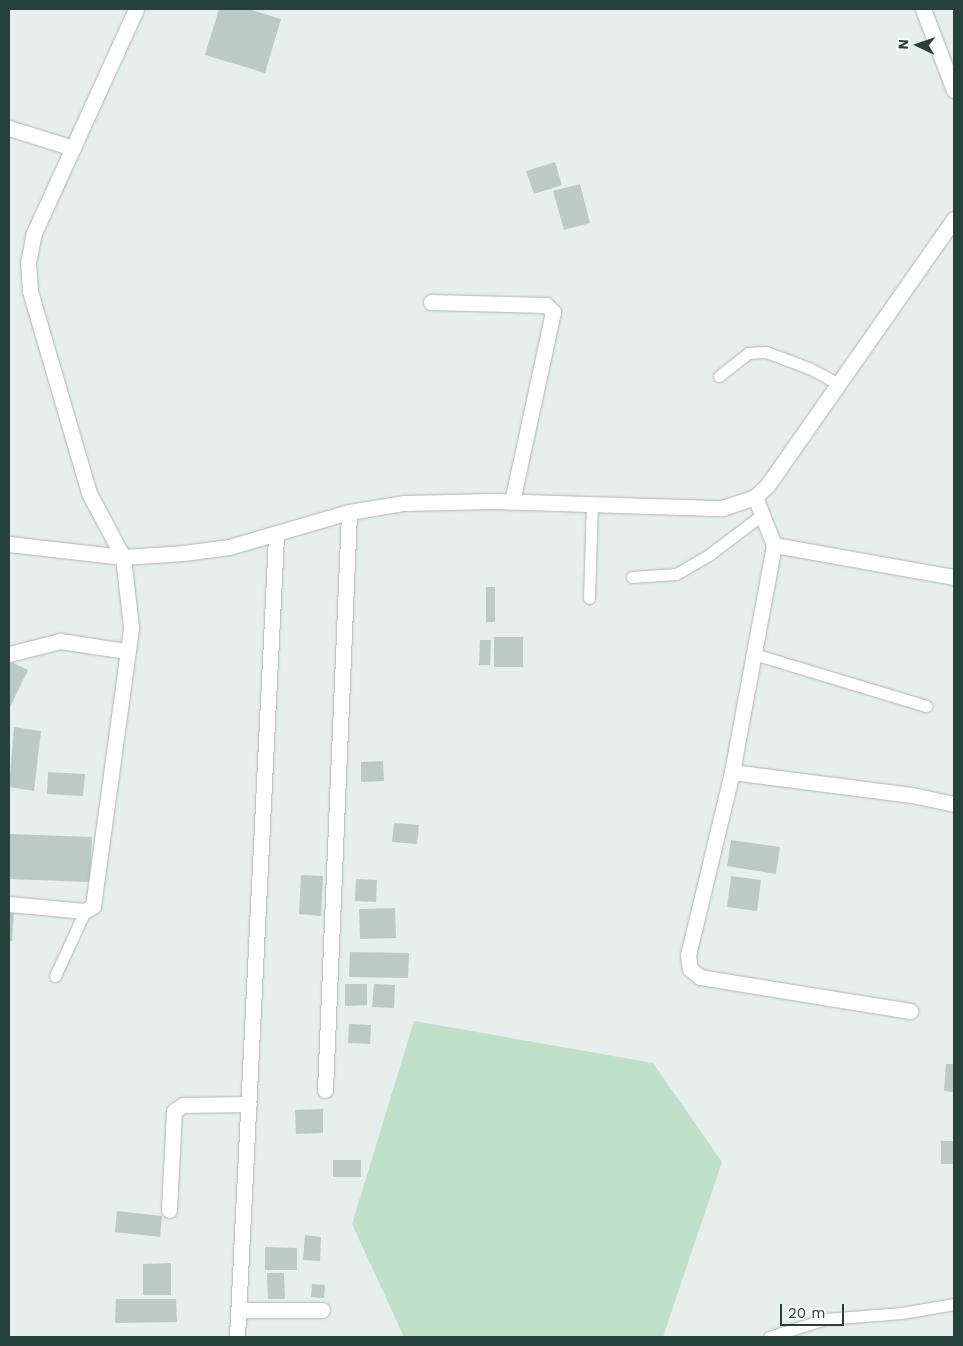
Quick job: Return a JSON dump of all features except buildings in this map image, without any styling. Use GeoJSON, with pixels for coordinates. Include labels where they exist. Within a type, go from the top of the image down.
{"type":"FeatureCollection","features":[{"type":"Feature","properties":{"kind":"street"},"geometry":{"type":"LineString","coordinates":[[9,904],[85,911],[93,906],[131,627],[123,557],[89,493],[30,291],[28,263],[34,233],[136,9]]}},
{"type":"Feature","properties":{"kind":"street"},"geometry":{"type":"LineString","coordinates":[[923,9],[954,90]]}},
{"type":"Feature","properties":{"kind":"street"},"geometry":{"type":"LineString","coordinates":[[9,128],[73,148]]}},
{"type":"Feature","properties":{"kind":"street"},"geometry":{"type":"LineString","coordinates":[[9,544],[123,557],[229,547],[276,536],[349,512],[404,503],[512,502],[722,508],[755,496],[766,486],[838,383],[952,228]]}},
{"type":"Feature","properties":{"kind":"street"},"geometry":{"type":"LineString","coordinates":[[431,302],[546,305],[553,312],[512,502]]}},
{"type":"Feature","properties":{"kind":"street"},"geometry":{"type":"LineString","coordinates":[[755,496],[774,545],[732,772],[688,955],[690,969],[700,977],[910,1010]]}},
{"type":"Feature","properties":{"kind":"street"},"geometry":{"type":"LineString","coordinates":[[325,1090],[349,512]]}},
{"type":"Feature","properties":{"kind":"street"},"geometry":{"type":"LineString","coordinates":[[237,1337],[276,536]]}},
{"type":"Feature","properties":{"kind":"street"},"geometry":{"type":"LineString","coordinates":[[774,545],[954,577]]}},
{"type":"Feature","properties":{"kind":"street"},"geometry":{"type":"LineString","coordinates":[[9,654],[60,641],[128,651]]}},
{"type":"Feature","properties":{"kind":"street"},"geometry":{"type":"LineString","coordinates":[[732,772],[954,804]]}},
{"type":"Feature","properties":{"kind":"street"},"geometry":{"type":"LineString","coordinates":[[170,1210],[174,1111],[183,1106],[249,1104]]}},
{"type":"Feature","properties":{"kind":"street"},"geometry":{"type":"LineString","coordinates":[[238,1310],[322,1310]]}},
{"type":"Feature","properties":{"kind":"lane"},"geometry":{"type":"LineString","coordinates":[[719,376],[748,353],[766,352],[808,368],[838,383]]}},
{"type":"Feature","properties":{"kind":"lane"},"geometry":{"type":"LineString","coordinates":[[589,598],[592,504]]}},
{"type":"Feature","properties":{"kind":"lane"},"geometry":{"type":"LineString","coordinates":[[632,577],[676,574],[762,515]]}},
{"type":"Feature","properties":{"kind":"lane"},"geometry":{"type":"LineString","coordinates":[[754,654],[926,706]]}},
{"type":"Feature","properties":{"kind":"lane"},"geometry":{"type":"LineString","coordinates":[[55,976],[85,911]]}},
{"type":"Feature","properties":{"kind":"lane"},"geometry":{"type":"LineString","coordinates":[[769,1337],[825,1319],[902,1313],[954,1304]]}},
{"type":"Feature","properties":{"kind":"green space"},"geometry":{"type":"Polygon","coordinates":[[[414,1021],[653,1063],[722,1162],[663,1337],[404,1337],[352,1224],[414,1021]]]}}]}
